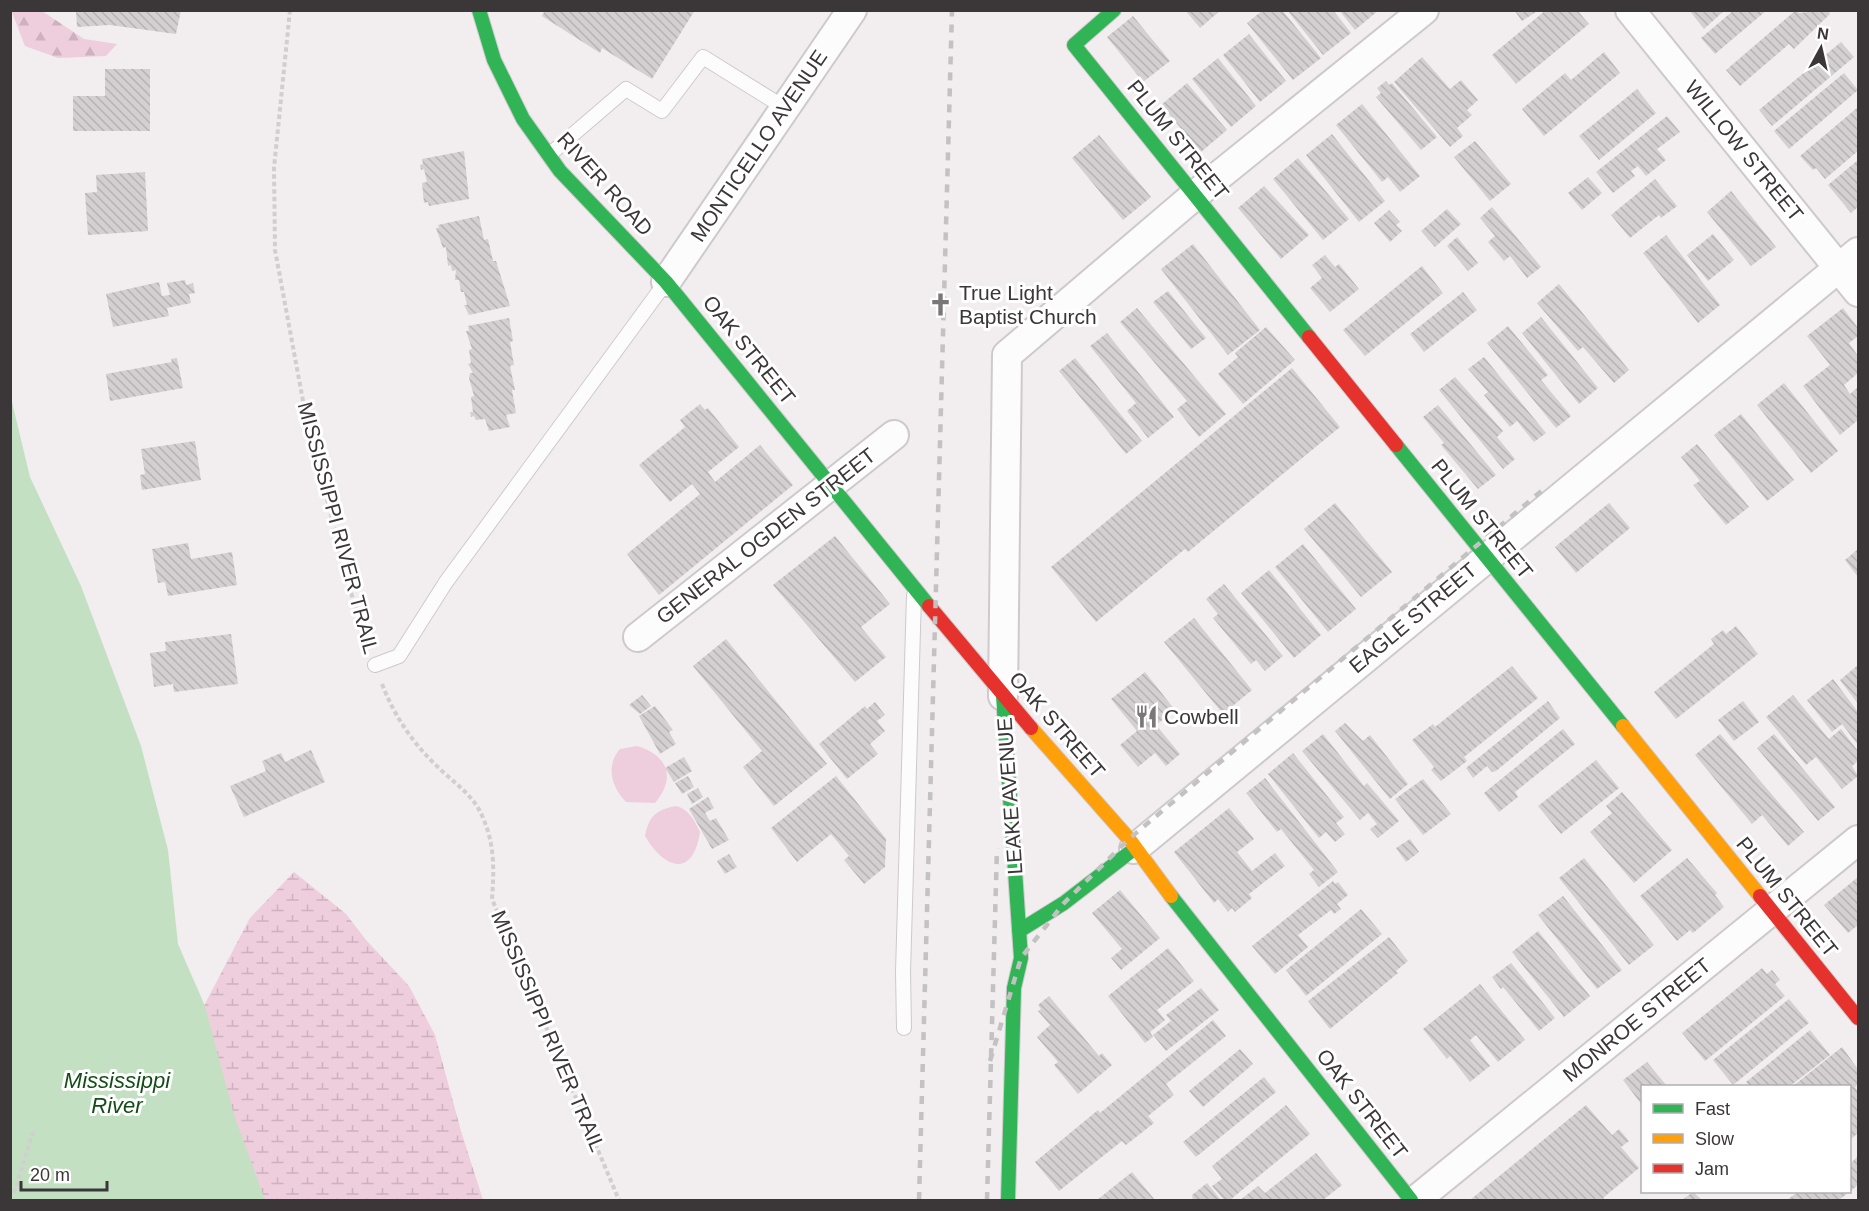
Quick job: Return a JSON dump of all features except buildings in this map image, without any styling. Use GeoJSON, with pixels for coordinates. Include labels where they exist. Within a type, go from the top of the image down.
{"type":"FeatureCollection","features":[{"type":"Feature","properties":{"kind":"street","name":"RIVER ROAD"},"geometry":{"type":"LineString","coordinates":[[479,10],[494,60],[523,119],[560,171],[666,282]]}},
{"type":"Feature","properties":{"kind":"street","name":"MONTICELLO AVENUE"},"geometry":{"type":"LineString","coordinates":[[666,282],[852,10]]}},
{"type":"Feature","properties":{"kind":"street","name":"PLUM STREET"},"geometry":{"type":"LineString","coordinates":[[1114,10],[1074,45],[1858,1018]]}},
{"type":"Feature","properties":{"kind":"street"},"geometry":{"type":"LineString","coordinates":[[1196,195],[1424,10]]}},
{"type":"Feature","properties":{"kind":"street","name":"WILLOW STREET"},"geometry":{"type":"LineString","coordinates":[[1630,10],[1849,260],[1858,292]]}},
{"type":"Feature","properties":{"kind":"street","name":"LEAKE AVENUE"},"geometry":{"type":"LineString","coordinates":[[1008,1200],[1014,988],[1021,958],[1003,696],[1007,355],[1196,195]]}},
{"type":"Feature","properties":{"kind":"street","name":"EAGLE STREET"},"geometry":{"type":"LineString","coordinates":[[1019,931],[1064,903],[1134,849],[1849,260]]}},
{"type":"Feature","properties":{"kind":"street","name":"OAK STREET"},"geometry":{"type":"LineString","coordinates":[[666,282],[1003,696],[1129,839],[1134,849],[1414,1200]]}},
{"type":"Feature","properties":{"kind":"street","name":"GENERAL OGDEN STREET"},"geometry":{"type":"LineString","coordinates":[[638,638],[894,435]]}},
{"type":"Feature","properties":{"kind":"street","name":"MONROE STREET"},"geometry":{"type":"LineString","coordinates":[[1414,1200],[1858,840]]}},
{"type":"Feature","properties":{"kind":"lane"},"geometry":{"type":"LineString","coordinates":[[549,155],[626,89],[663,111],[703,57],[785,108]]}},
{"type":"Feature","properties":{"kind":"lane"},"geometry":{"type":"LineString","coordinates":[[375,665],[399,656],[446,582],[666,282]]}},
{"type":"Feature","properties":{"kind":"lane"},"geometry":{"type":"LineString","coordinates":[[904,1028],[903,972],[914,584]]}},
{"type":"Feature","properties":{"kind":"path","name":"MISSISSIPPI RIVER TRAIL"},"geometry":{"type":"LineString","coordinates":[[290,10],[274,168],[275,250],[314,449],[351,593],[391,706],[409,735],[440,769],[469,794],[483,818],[495,859],[492,899],[619,1200]]}},
{"type":"Feature","properties":{"kind":"path"},"geometry":{"type":"LineString","coordinates":[[14,1193],[33,1132]]}},
{"type":"Feature","properties":{"kind":"green space"},"geometry":{"type":"Polygon","coordinates":[[[11,10],[42,11],[84,39],[117,44],[106,56],[58,58],[25,46],[11,10]]]}},
{"type":"Feature","properties":{"kind":"green space"},"geometry":{"type":"Polygon","coordinates":[[[637,746],[656,755],[666,768],[666,784],[655,803],[626,802],[614,784],[612,770],[615,756],[620,749],[637,746]]]}},
{"type":"Feature","properties":{"kind":"green space"},"geometry":{"type":"Polygon","coordinates":[[[676,806],[688,812],[700,832],[691,857],[677,864],[661,856],[645,836],[654,815],[676,806]]]}},
{"type":"Feature","properties":{"kind":"green space"},"geometry":{"type":"Polygon","coordinates":[[[294,872],[346,914],[366,940],[409,986],[435,1035],[461,1131],[483,1200],[197,1200],[175,1061],[250,918],[294,872]]]}},
{"type":"Feature","properties":{"kind":"water","name":"Mississippi River"},"geometry":{"type":"Polygon","coordinates":[[[11,398],[30,477],[81,586],[141,746],[168,850],[178,944],[205,1006],[234,1115],[265,1200],[11,1200],[11,398]]]}},
{"type":"Feature","properties":{"kind":"railway"},"geometry":{"type":"LineString","coordinates":[[919,1200],[952,10]]}},
{"type":"Feature","properties":{"kind":"railway"},"geometry":{"type":"LineString","coordinates":[[990,1061],[1021,958],[1064,903],[1129,839],[1545,488]]}},
{"type":"Feature","properties":{"kind":"railway"},"geometry":{"type":"LineString","coordinates":[[987,1200],[997,848]]}},
{"type":"Feature","properties":{"kind":"traffic: fast"},"geometry":{"type":"LineString","coordinates":[[479,10],[494,60],[523,119],[560,171],[666,282],[929,606]]}},
{"type":"Feature","properties":{"kind":"traffic: fast"},"geometry":{"type":"LineString","coordinates":[[1114,10],[1074,45],[1309,337]]}},
{"type":"Feature","properties":{"kind":"traffic: fast"},"geometry":{"type":"LineString","coordinates":[[1396,445],[1623,726]]}},
{"type":"Feature","properties":{"kind":"traffic: fast"},"geometry":{"type":"LineString","coordinates":[[1003,696],[1021,958],[1014,988],[1008,1200]]}},
{"type":"Feature","properties":{"kind":"traffic: fast"},"geometry":{"type":"LineString","coordinates":[[1019,931],[1064,903],[1134,849]]}},
{"type":"Feature","properties":{"kind":"traffic: fast"},"geometry":{"type":"LineString","coordinates":[[1171,896],[1411,1200]]}},
{"type":"Feature","properties":{"kind":"traffic: slow"},"geometry":{"type":"LineString","coordinates":[[1623,726],[1760,896]]}},
{"type":"Feature","properties":{"kind":"traffic: slow"},"geometry":{"type":"LineString","coordinates":[[1031,728],[1129,839],[1171,896]]}},
{"type":"Feature","properties":{"kind":"traffic: jam"},"geometry":{"type":"LineString","coordinates":[[1309,337],[1396,445]]}},
{"type":"Feature","properties":{"kind":"traffic: jam"},"geometry":{"type":"LineString","coordinates":[[929,606],[1031,728]]}},
{"type":"Feature","properties":{"kind":"traffic: jam"},"geometry":{"type":"LineString","coordinates":[[1760,896],[1858,1018]]}},
{"type":"Feature","properties":{"kind":"place","name":"True Light Baptist Church"},"geometry":{"type":"Point","coordinates":[941,305]}},
{"type":"Feature","properties":{"kind":"place","name":"Cowbell"},"geometry":{"type":"Point","coordinates":[1146,717]}}]}
